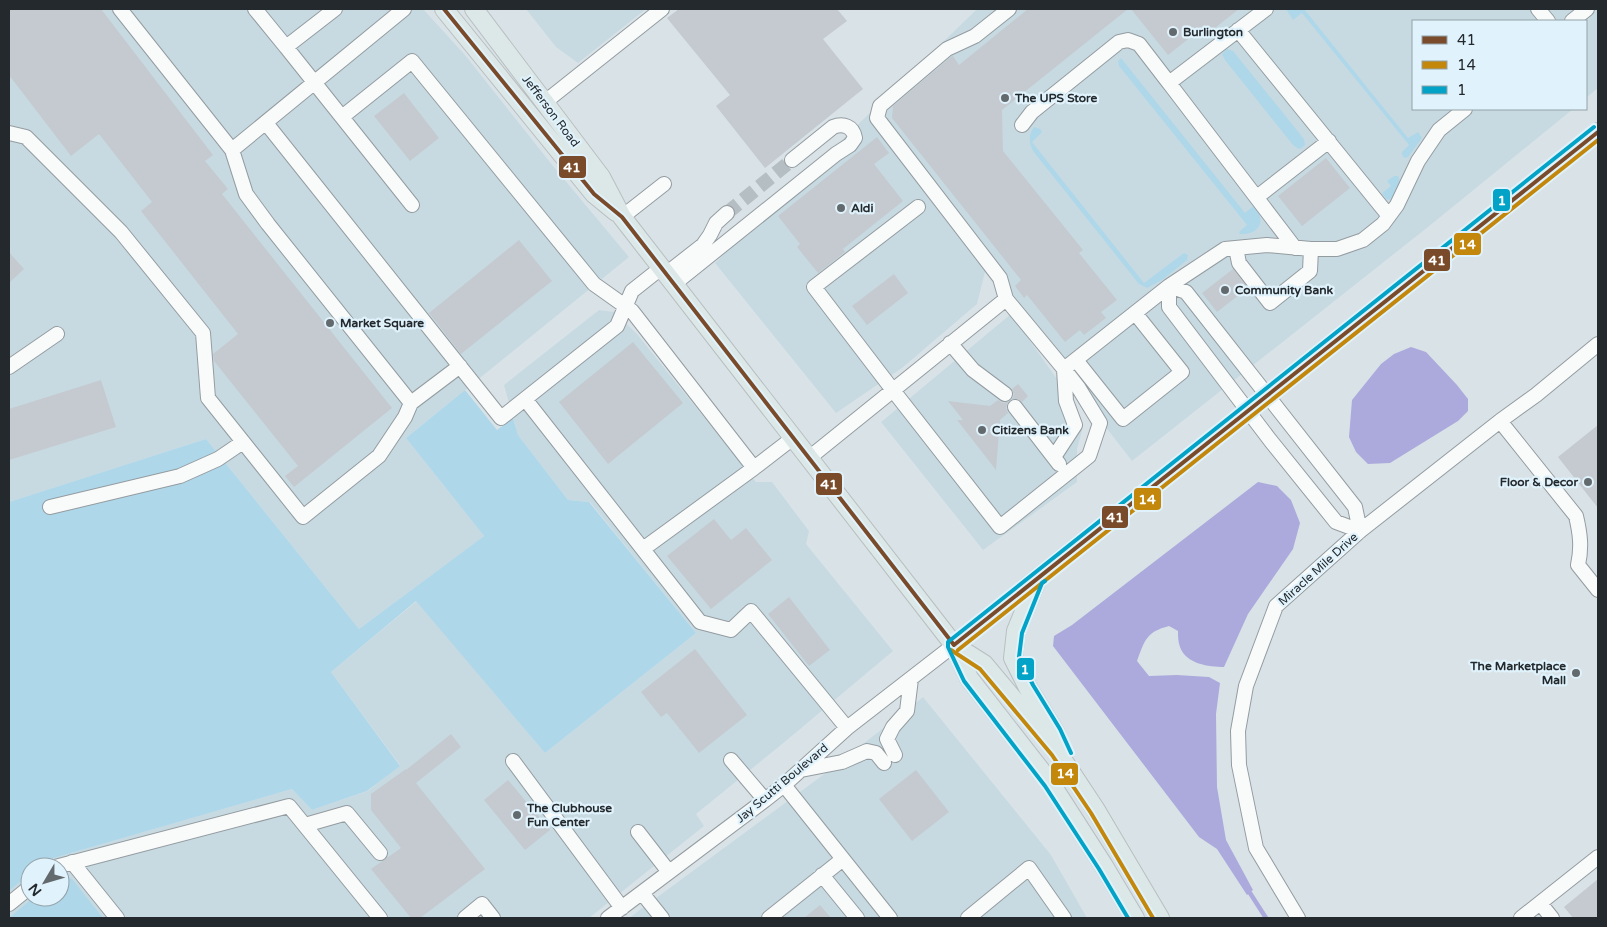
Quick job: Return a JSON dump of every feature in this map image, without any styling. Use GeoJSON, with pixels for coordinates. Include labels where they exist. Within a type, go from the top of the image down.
{"type":"FeatureCollection","features":[{"type":"Feature","properties":{"kind":"main road","name":"Jefferson Road"},"geometry":{"type":"LineString","coordinates":[[444,9],[594,194],[622,217]]}},
{"type":"Feature","properties":{"kind":"main road","name":"Jefferson Road"},"geometry":{"type":"LineString","coordinates":[[474,9],[601,177],[622,217],[954,645],[969,678],[1050,782],[1135,918]]}},
{"type":"Feature","properties":{"kind":"main road"},"geometry":{"type":"LineString","coordinates":[[954,645],[1598,132]]}},
{"type":"Feature","properties":{"kind":"main road"},"geometry":{"type":"LineString","coordinates":[[1037,579],[1016,631],[1013,658],[1028,688],[1056,732],[1073,775]]}},
{"type":"Feature","properties":{"kind":"main road","name":"Jefferson Road"},"geometry":{"type":"LineString","coordinates":[[954,645],[984,664],[1057,751],[1096,810],[1160,918]]}},
{"type":"Feature","properties":{"kind":"street"},"geometry":{"type":"LineString","coordinates":[[120,9],[232,150],[246,194],[273,231],[411,403]]}},
{"type":"Feature","properties":{"kind":"street"},"geometry":{"type":"LineString","coordinates":[[255,9],[412,204]]}},
{"type":"Feature","properties":{"kind":"street"},"geometry":{"type":"LineString","coordinates":[[286,47],[335,9]]}},
{"type":"Feature","properties":{"kind":"street"},"geometry":{"type":"LineString","coordinates":[[232,150],[404,9]]}},
{"type":"Feature","properties":{"kind":"street"},"geometry":{"type":"LineString","coordinates":[[545,102],[662,9]]}},
{"type":"Feature","properties":{"kind":"street"},"geometry":{"type":"LineString","coordinates":[[918,207],[814,287],[1000,526],[1089,456],[1100,424],[1078,387],[1006,298],[1000,278],[877,118],[880,106],[947,49],[975,36],[1009,9]]}},
{"type":"Feature","properties":{"kind":"street"},"geometry":{"type":"LineString","coordinates":[[1169,83],[1266,9]]}},
{"type":"Feature","properties":{"kind":"street"},"geometry":{"type":"LineString","coordinates":[[1538,9],[1547,20]]}},
{"type":"Feature","properties":{"kind":"street"},"geometry":{"type":"LineString","coordinates":[[1573,20],[1588,9]]}},
{"type":"Feature","properties":{"kind":"street"},"geometry":{"type":"LineString","coordinates":[[1238,30],[1389,216]]}},
{"type":"Feature","properties":{"kind":"street"},"geometry":{"type":"LineString","coordinates":[[1022,125],[1032,112],[1119,42],[1128,40],[1139,44],[1295,248]]}},
{"type":"Feature","properties":{"kind":"street"},"geometry":{"type":"LineString","coordinates":[[342,117],[412,61],[594,284],[632,311],[754,468]]}},
{"type":"Feature","properties":{"kind":"street"},"geometry":{"type":"LineString","coordinates":[[1064,369],[1169,286],[1225,249],[1267,245],[1337,249],[1362,240],[1383,224],[1397,205],[1418,161],[1439,130],[1464,110]]}},
{"type":"Feature","properties":{"kind":"street"},"geometry":{"type":"LineString","coordinates":[[266,123],[502,418],[617,326],[632,291],[667,275],[850,145],[855,138],[854,132],[845,125],[833,127],[792,160]]}},
{"type":"Feature","properties":{"kind":"street"},"geometry":{"type":"LineString","coordinates":[[9,133],[26,137],[122,232],[203,332],[208,398],[302,517],[379,456],[405,417],[411,403],[460,366]]}},
{"type":"Feature","properties":{"kind":"street"},"geometry":{"type":"LineString","coordinates":[[1256,197],[1329,141]]}},
{"type":"Feature","properties":{"kind":"street"},"geometry":{"type":"LineString","coordinates":[[622,217],[664,184]]}},
{"type":"Feature","properties":{"kind":"street"},"geometry":{"type":"LineString","coordinates":[[667,275],[703,245],[716,223],[727,213]]}},
{"type":"Feature","properties":{"kind":"street"},"geometry":{"type":"LineString","coordinates":[[1236,248],[1239,263],[1270,303],[1310,271],[1311,249]]}},
{"type":"Feature","properties":{"kind":"street","name":"Miracle Mile Drive"},"geometry":{"type":"LineString","coordinates":[[1169,286],[1186,292],[1355,507],[1360,530],[1336,522],[1248,411],[1169,307],[1169,286]]}},
{"type":"Feature","properties":{"kind":"street"},"geometry":{"type":"LineString","coordinates":[[808,458],[1006,298]]}},
{"type":"Feature","properties":{"kind":"street"},"geometry":{"type":"LineString","coordinates":[[1076,360],[1123,419],[1182,372],[1135,313]]}},
{"type":"Feature","properties":{"kind":"street"},"geometry":{"type":"LineString","coordinates":[[9,366],[57,334]]}},
{"type":"Feature","properties":{"kind":"street"},"geometry":{"type":"LineString","coordinates":[[950,343],[973,370],[1005,394]]}},
{"type":"Feature","properties":{"kind":"street","name":"Miracle Mile Drive"},"geometry":{"type":"LineString","coordinates":[[1298,918],[1256,848],[1240,772],[1238,730],[1246,686],[1276,606],[1360,530],[1598,344]]}},
{"type":"Feature","properties":{"kind":"street"},"geometry":{"type":"LineString","coordinates":[[1054,457],[1075,425],[1066,401],[1064,369]]}},
{"type":"Feature","properties":{"kind":"street"},"geometry":{"type":"LineString","coordinates":[[525,399],[700,622],[731,630],[751,611],[847,728]]}},
{"type":"Feature","properties":{"kind":"street"},"geometry":{"type":"LineString","coordinates":[[1015,407],[1067,474]]}},
{"type":"Feature","properties":{"kind":"street"},"geometry":{"type":"LineString","coordinates":[[1500,420],[1576,516],[1580,533],[1581,551],[1578,564],[1598,590]]}},
{"type":"Feature","properties":{"kind":"street"},"geometry":{"type":"LineString","coordinates":[[643,549],[793,438]]}},
{"type":"Feature","properties":{"kind":"street"},"geometry":{"type":"LineString","coordinates":[[50,507],[180,476],[218,459],[243,442]]}},
{"type":"Feature","properties":{"kind":"street","name":"Jay Scutti Boulevard"},"geometry":{"type":"LineString","coordinates":[[608,918],[765,800],[847,728],[954,645]]}},
{"type":"Feature","properties":{"kind":"street"},"geometry":{"type":"LineString","coordinates":[[800,770],[842,762],[867,751],[889,759],[887,739],[893,727],[907,711],[911,679]]}},
{"type":"Feature","properties":{"kind":"street"},"geometry":{"type":"LineString","coordinates":[[731,760],[765,800]]}},
{"type":"Feature","properties":{"kind":"street"},"geometry":{"type":"LineString","coordinates":[[512,761],[622,908]]}},
{"type":"Feature","properties":{"kind":"street"},"geometry":{"type":"LineString","coordinates":[[784,785],[887,917]]}},
{"type":"Feature","properties":{"kind":"street"},"geometry":{"type":"LineString","coordinates":[[117,918],[72,862],[289,806],[380,918]]}},
{"type":"Feature","properties":{"kind":"street"},"geometry":{"type":"LineString","coordinates":[[305,825],[347,813],[380,853]]}},
{"type":"Feature","properties":{"kind":"street"},"geometry":{"type":"LineString","coordinates":[[638,832],[669,872]]}},
{"type":"Feature","properties":{"kind":"street"},"geometry":{"type":"LineString","coordinates":[[1521,918],[1598,857]]}},
{"type":"Feature","properties":{"kind":"street"},"geometry":{"type":"LineString","coordinates":[[769,918],[843,859]]}},
{"type":"Feature","properties":{"kind":"street"},"geometry":{"type":"LineString","coordinates":[[968,918],[1029,868],[1064,918]]}},
{"type":"Feature","properties":{"kind":"street"},"geometry":{"type":"LineString","coordinates":[[822,875],[857,918]]}},
{"type":"Feature","properties":{"kind":"street"},"geometry":{"type":"LineString","coordinates":[[642,893],[662,918]]}},
{"type":"Feature","properties":{"kind":"street"},"geometry":{"type":"LineString","coordinates":[[9,904],[20,895]]}},
{"type":"Feature","properties":{"kind":"street"},"geometry":{"type":"LineString","coordinates":[[1540,903],[1552,918]]}},
{"type":"Feature","properties":{"kind":"street"},"geometry":{"type":"LineString","coordinates":[[465,918],[482,904],[494,918]]}},
{"type":"Feature","properties":{"kind":"shaded area","name":"Market Square"},"geometry":{"type":"Polygon","coordinates":[[[9,9],[423,9],[465,55],[553,166],[629,257],[406,438],[484,536],[359,629],[206,439],[9,502],[9,9]]]}},
{"type":"Feature","properties":{"kind":"shaded area"},"geometry":{"type":"Polygon","coordinates":[[[526,9],[646,9],[578,63],[556,47],[526,9]]]}},
{"type":"Feature","properties":{"kind":"shaded area"},"geometry":{"type":"Polygon","coordinates":[[[977,9],[1598,9],[1598,88],[1587,97],[1587,20],[1412,20],[1412,110],[1572,110],[1428,227],[1132,461],[985,272],[977,304],[902,368],[836,413],[715,263],[977,9]]]}},
{"type":"Feature","properties":{"kind":"shaded area"},"geometry":{"type":"Polygon","coordinates":[[[1286,9],[1304,9],[1408,138],[1418,132],[1422,138],[1408,157],[1405,158],[1402,152],[1409,145],[1302,13],[1293,20],[1286,9]]]}},
{"type":"Feature","properties":{"kind":"shaded area"},"geometry":{"type":"Polygon","coordinates":[[[1227,49],[1233,51],[1304,139],[1305,145],[1300,149],[1293,145],[1225,60],[1222,54],[1227,49]]]}},
{"type":"Feature","properties":{"kind":"shaded area"},"geometry":{"type":"Polygon","coordinates":[[[1121,58],[1245,213],[1252,207],[1255,207],[1260,218],[1259,227],[1256,230],[1240,234],[1239,232],[1247,225],[1119,66],[1118,61],[1121,58]]]}},
{"type":"Feature","properties":{"kind":"shaded area"},"geometry":{"type":"Polygon","coordinates":[[[1034,127],[1042,132],[1032,142],[1144,283],[1184,253],[1188,255],[1187,260],[1162,280],[1147,288],[1139,284],[1033,151],[1030,139],[1034,127]]]}},
{"type":"Feature","properties":{"kind":"shaded area"},"geometry":{"type":"Polygon","coordinates":[[[1394,176],[1398,176],[1400,181],[1393,197],[1389,200],[1382,193],[1391,186],[1387,181],[1394,176]]]}},
{"type":"Feature","properties":{"kind":"shaded area"},"geometry":{"type":"Polygon","coordinates":[[[599,310],[614,312],[637,334],[756,482],[772,482],[809,531],[806,544],[893,651],[696,814],[704,826],[589,918],[9,918],[9,891],[20,882],[20,907],[70,907],[70,857],[57,857],[292,789],[312,810],[368,791],[400,765],[331,672],[417,601],[545,753],[696,633],[590,502],[568,500],[518,435],[504,385],[599,310]]]}},
{"type":"Feature","properties":{"kind":"shaded area"},"geometry":{"type":"Polygon","coordinates":[[[1011,314],[1074,403],[1083,427],[1077,449],[1077,482],[983,550],[881,422],[1011,314]]]}},
{"type":"Feature","properties":{"kind":"shaded area"},"geometry":{"type":"Polygon","coordinates":[[[465,390],[497,430],[513,418],[518,435],[568,500],[589,502],[696,633],[545,753],[416,601],[331,672],[400,766],[367,791],[312,810],[292,789],[57,857],[20,857],[20,882],[9,891],[9,502],[206,439],[359,629],[484,536],[406,438],[465,390]]]}},
{"type":"Feature","properties":{"kind":"shaded area"},"geometry":{"type":"Polygon","coordinates":[[[923,697],[1051,855],[1087,918],[629,918],[827,772],[923,697]]]}},
{"type":"Feature","properties":{"kind":"shaded area"},"geometry":{"type":"Polygon","coordinates":[[[70,878],[103,918],[9,918],[22,907],[70,907],[70,878]]]}},
{"type":"Feature","properties":{"kind":"water"},"geometry":{"type":"Polygon","coordinates":[[[1411,347],[1426,352],[1457,385],[1468,399],[1468,411],[1458,421],[1390,463],[1368,464],[1356,452],[1349,437],[1352,400],[1381,364],[1394,354],[1411,347]]]}},
{"type":"Feature","properties":{"kind":"water"},"geometry":{"type":"Polygon","coordinates":[[[1258,482],[1277,486],[1291,500],[1300,523],[1293,549],[1248,614],[1224,667],[1205,665],[1187,657],[1180,647],[1178,631],[1169,626],[1155,631],[1147,638],[1137,661],[1149,676],[1209,677],[1220,683],[1216,714],[1217,787],[1226,840],[1253,890],[1247,895],[1217,849],[1199,837],[1053,646],[1054,636],[1072,625],[1258,482]]]}},
{"type":"Feature","properties":{"kind":"building"},"geometry":{"type":"Polygon","coordinates":[[[9,9],[101,9],[213,155],[205,161],[228,189],[222,194],[392,408],[294,487],[285,476],[298,466],[214,361],[213,354],[238,334],[141,211],[152,202],[99,134],[71,156],[9,75],[9,9]]]}},
{"type":"Feature","properties":{"kind":"building"},"geometry":{"type":"Polygon","coordinates":[[[679,9],[837,9],[847,21],[823,39],[863,89],[765,168],[716,106],[730,95],[667,18],[679,9]]]}},
{"type":"Feature","properties":{"kind":"building"},"geometry":{"type":"Polygon","coordinates":[[[1028,9],[1128,9],[1002,110],[1003,151],[1083,250],[1079,253],[1117,300],[1101,312],[1106,318],[1084,335],[1080,330],[1065,342],[1027,295],[1024,298],[1015,286],[1021,280],[892,118],[893,106],[952,56],[959,65],[1028,9]]]}},
{"type":"Feature","properties":{"kind":"building","name":"Burlington"},"geometry":{"type":"Polygon","coordinates":[[[1131,9],[1239,9],[1206,35],[1201,29],[1168,55],[1131,9]]]}},
{"type":"Feature","properties":{"kind":"building"},"geometry":{"type":"Polygon","coordinates":[[[404,93],[439,138],[410,161],[374,116],[404,93]]]}},
{"type":"Feature","properties":{"kind":"building","name":"Aldi"},"geometry":{"type":"Polygon","coordinates":[[[877,137],[889,153],[874,164],[903,201],[843,249],[845,252],[818,273],[797,247],[800,244],[778,216],[877,137]]]}},
{"type":"Feature","properties":{"kind":"building"},"geometry":{"type":"Polygon","coordinates":[[[1326,158],[1350,188],[1302,226],[1278,196],[1326,158]]]}},
{"type":"Feature","properties":{"kind":"building"},"geometry":{"type":"Polygon","coordinates":[[[519,240],[552,281],[461,354],[429,313],[519,240]]]}},
{"type":"Feature","properties":{"kind":"building"},"geometry":{"type":"Polygon","coordinates":[[[9,252],[24,269],[9,283],[9,252]]]}},
{"type":"Feature","properties":{"kind":"building","name":"Community Bank"},"geometry":{"type":"Polygon","coordinates":[[[1233,269],[1248,288],[1217,312],[1202,293],[1233,269]]]}},
{"type":"Feature","properties":{"kind":"building"},"geometry":{"type":"Polygon","coordinates":[[[894,274],[908,293],[867,325],[852,306],[894,274]]]}},
{"type":"Feature","properties":{"kind":"building"},"geometry":{"type":"Polygon","coordinates":[[[633,342],[683,403],[608,464],[559,402],[633,342]]]}},
{"type":"Feature","properties":{"kind":"building"},"geometry":{"type":"Polygon","coordinates":[[[101,380],[116,427],[9,460],[9,409],[101,380]]]}},
{"type":"Feature","properties":{"kind":"building"},"geometry":{"type":"Polygon","coordinates":[[[1018,384],[1028,396],[1022,402],[1018,399],[1012,399],[1014,395],[1012,389],[1018,384]]]}},
{"type":"Feature","properties":{"kind":"building","name":"Citizens Bank"},"geometry":{"type":"Polygon","coordinates":[[[998,400],[1003,403],[1008,402],[1006,408],[1008,413],[1000,420],[996,470],[957,420],[963,420],[948,401],[990,406],[998,400]]]}},
{"type":"Feature","properties":{"kind":"building","name":"Floor & Decor"},"geometry":{"type":"Polygon","coordinates":[[[1598,425],[1598,508],[1558,457],[1598,425]]]}},
{"type":"Feature","properties":{"kind":"building"},"geometry":{"type":"Polygon","coordinates":[[[714,519],[731,540],[746,528],[772,560],[711,609],[667,556],[714,519]]]}},
{"type":"Feature","properties":{"kind":"building"},"geometry":{"type":"Polygon","coordinates":[[[789,597],[830,650],[809,666],[768,614],[789,597]]]}},
{"type":"Feature","properties":{"kind":"building"},"geometry":{"type":"Polygon","coordinates":[[[695,649],[747,715],[699,753],[667,713],[661,717],[641,692],[695,649]]]}},
{"type":"Feature","properties":{"kind":"building"},"geometry":{"type":"Polygon","coordinates":[[[451,734],[461,747],[416,783],[485,869],[420,918],[411,918],[371,869],[401,848],[371,810],[371,794],[406,770],[451,734]]]}},
{"type":"Feature","properties":{"kind":"building"},"geometry":{"type":"Polygon","coordinates":[[[916,770],[949,812],[912,841],[879,799],[916,770]]]}},
{"type":"Feature","properties":{"kind":"building","name":"The Clubhouse Fun Center"},"geometry":{"type":"Polygon","coordinates":[[[508,780],[550,830],[525,850],[484,800],[508,780]]]}},
{"type":"Feature","properties":{"kind":"building"},"geometry":{"type":"Polygon","coordinates":[[[1598,879],[1598,918],[1573,918],[1564,907],[1598,879]]]}},
{"type":"Feature","properties":{"kind":"building"},"geometry":{"type":"Polygon","coordinates":[[[820,905],[831,918],[804,918],[820,905]]]}},
{"type":"Feature","properties":{"kind":"waterway"},"geometry":{"type":"LineString","coordinates":[[1250,893],[1266,918]]}},
{"type":"Feature","properties":{"kind":"tunnel"},"geometry":{"type":"LineString","coordinates":[[727,213],[792,160]]}},
{"type":"Feature","properties":{"kind":"transit line","name":"41"},"geometry":{"type":"LineString","coordinates":[[444,9],[594,194],[622,217],[954,645]]}},
{"type":"Feature","properties":{"kind":"transit line","name":"1"},"geometry":{"type":"LineString","coordinates":[[1128,918],[1099,869],[1045,786],[964,681],[948,647],[948,642],[1594,127]]}},
{"type":"Feature","properties":{"kind":"transit line","name":"41"},"geometry":{"type":"LineString","coordinates":[[954,645],[1598,132]]}},
{"type":"Feature","properties":{"kind":"transit line","name":"14"},"geometry":{"type":"LineString","coordinates":[[958,650],[1598,140]]}},
{"type":"Feature","properties":{"kind":"transit line","name":"1"},"geometry":{"type":"LineString","coordinates":[[1045,581],[1042,583],[1022,633],[1019,657],[1033,685],[1060,729],[1071,753]]}},
{"type":"Feature","properties":{"kind":"transit line","name":"14"},"geometry":{"type":"LineString","coordinates":[[951,650],[980,669],[1052,755],[1091,813],[1153,918]]}},
{"type":"Feature","properties":{"kind":"place","name":"Burlington"},"geometry":{"type":"Point","coordinates":[1173,32]}},
{"type":"Feature","properties":{"kind":"place","name":"The UPS Store"},"geometry":{"type":"Point","coordinates":[1005,98]}},
{"type":"Feature","properties":{"kind":"place","name":"Aldi"},"geometry":{"type":"Point","coordinates":[841,208]}},
{"type":"Feature","properties":{"kind":"place","name":"Community Bank"},"geometry":{"type":"Point","coordinates":[1225,290]}},
{"type":"Feature","properties":{"kind":"place","name":"Market Square"},"geometry":{"type":"Point","coordinates":[330,323]}},
{"type":"Feature","properties":{"kind":"place","name":"Citizens Bank"},"geometry":{"type":"Point","coordinates":[982,430]}},
{"type":"Feature","properties":{"kind":"place","name":"Floor & Decor"},"geometry":{"type":"Point","coordinates":[1588,482]}},
{"type":"Feature","properties":{"kind":"place","name":"The Marketplace Mall"},"geometry":{"type":"Point","coordinates":[1576,673]}},
{"type":"Feature","properties":{"kind":"place","name":"The Clubhouse Fun Center"},"geometry":{"type":"Point","coordinates":[517,815]}}]}
